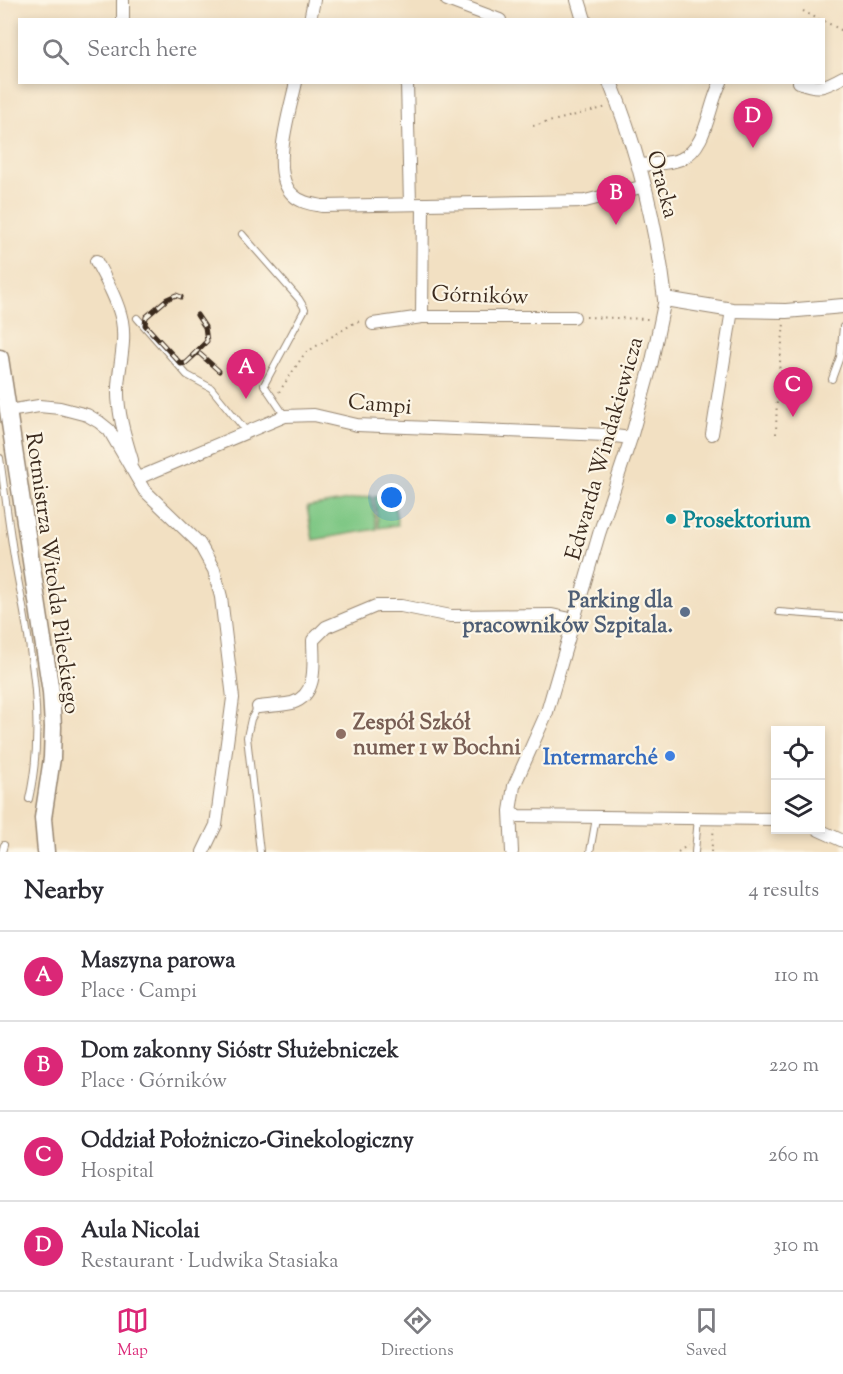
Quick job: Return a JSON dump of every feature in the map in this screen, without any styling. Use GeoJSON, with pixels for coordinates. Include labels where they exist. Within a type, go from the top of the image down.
{"type":"FeatureCollection","features":[{"type":"Feature","properties":{"kind":"main road","name":"Rotmistrza Witolda Pileckiego"},"geometry":{"type":"LineString","coordinates":[[0,358],[8,411],[9,495],[52,701],[52,758],[43,818],[46,852]]}},
{"type":"Feature","properties":{"kind":"main road","name":"Rotmistrza Witolda Pileckiego"},"geometry":{"type":"LineString","coordinates":[[47,795],[54,852]]}},
{"type":"Feature","properties":{"kind":"street"},"geometry":{"type":"LineString","coordinates":[[123,0],[123,18]]}},
{"type":"Feature","properties":{"kind":"street"},"geometry":{"type":"LineString","coordinates":[[310,18],[314,0]]}},
{"type":"Feature","properties":{"kind":"street"},"geometry":{"type":"LineString","coordinates":[[447,0],[495,18]]}},
{"type":"Feature","properties":{"kind":"street"},"geometry":{"type":"LineString","coordinates":[[578,0],[583,18]]}},
{"type":"Feature","properties":{"kind":"street"},"geometry":{"type":"LineString","coordinates":[[804,84],[813,88],[823,87],[843,76]]}},
{"type":"Feature","properties":{"kind":"street"},"geometry":{"type":"LineString","coordinates":[[296,84],[281,159],[281,174],[292,195],[304,202],[323,206],[585,201],[645,186]]}},
{"type":"Feature","properties":{"kind":"street","name":"Górników"},"geometry":{"type":"LineString","coordinates":[[407,84],[417,204],[422,317],[574,317]]}},
{"type":"Feature","properties":{"kind":"street","name":"Oracka"},"geometry":{"type":"LineString","coordinates":[[611,84],[645,186],[658,244],[665,299]]}},
{"type":"Feature","properties":{"kind":"street"},"geometry":{"type":"LineString","coordinates":[[639,165],[681,159],[690,152],[704,130],[721,84]]}},
{"type":"Feature","properties":{"kind":"street"},"geometry":{"type":"LineString","coordinates":[[96,261],[106,279],[122,321],[119,405],[137,476]]}},
{"type":"Feature","properties":{"kind":"street"},"geometry":{"type":"LineString","coordinates":[[665,299],[732,310],[786,311],[843,306]]}},
{"type":"Feature","properties":{"kind":"street","name":"Edwarda Windakiewicza"},"geometry":{"type":"LineString","coordinates":[[512,852],[510,811],[514,786],[547,712],[599,534],[632,438],[651,366],[665,299]]}},
{"type":"Feature","properties":{"kind":"street"},"geometry":{"type":"LineString","coordinates":[[712,434],[732,310]]}},
{"type":"Feature","properties":{"kind":"street"},"geometry":{"type":"LineString","coordinates":[[374,324],[422,317]]}},
{"type":"Feature","properties":{"kind":"street"},"geometry":{"type":"LineString","coordinates":[[8,411],[39,406],[60,408],[87,415],[109,430],[144,490],[199,543],[214,570],[221,597],[233,698],[216,825],[203,852]]}},
{"type":"Feature","properties":{"kind":"street","name":"Campi"},"geometry":{"type":"LineString","coordinates":[[137,476],[285,416],[314,415],[357,425],[632,438]]}},
{"type":"Feature","properties":{"kind":"street"},"geometry":{"type":"LineString","coordinates":[[258,707],[294,702],[303,696],[313,681],[313,640],[326,627],[376,606],[401,606],[452,616],[552,615],[575,620]]}},
{"type":"Feature","properties":{"kind":"street"},"geometry":{"type":"LineString","coordinates":[[510,811],[518,816],[771,819]]}},
{"type":"Feature","properties":{"kind":"street"},"geometry":{"type":"LineString","coordinates":[[825,833],[843,841]]}},
{"type":"Feature","properties":{"kind":"lane"},"geometry":{"type":"LineString","coordinates":[[242,234],[299,299],[305,309],[264,385],[285,416]]}},
{"type":"Feature","properties":{"kind":"lane"},"geometry":{"type":"LineString","coordinates":[[137,318],[187,375],[211,388],[247,433]]}},
{"type":"Feature","properties":{"kind":"lane"},"geometry":{"type":"LineString","coordinates":[[832,379],[840,357],[843,327]]}},
{"type":"Feature","properties":{"kind":"lane"},"geometry":{"type":"LineString","coordinates":[[0,459],[9,495],[36,696],[36,743],[33,778],[28,798]]}},
{"type":"Feature","properties":{"kind":"lane"},"geometry":{"type":"LineString","coordinates":[[779,612],[843,617]]}},
{"type":"Feature","properties":{"kind":"lane"},"geometry":{"type":"LineString","coordinates":[[258,707],[251,719],[247,737],[260,852]]}},
{"type":"Feature","properties":{"kind":"lane"},"geometry":{"type":"LineString","coordinates":[[590,852],[596,817]]}},
{"type":"Feature","properties":{"kind":"lane"},"geometry":{"type":"LineString","coordinates":[[695,852],[698,817]]}},
{"type":"Feature","properties":{"kind":"path"},"geometry":{"type":"LineString","coordinates":[[802,11],[818,18]]}},
{"type":"Feature","properties":{"kind":"path"},"geometry":{"type":"LineString","coordinates":[[825,21],[843,30]]}},
{"type":"Feature","properties":{"kind":"path"},"geometry":{"type":"LineString","coordinates":[[533,126],[618,103]]}},
{"type":"Feature","properties":{"kind":"path"},"geometry":{"type":"LineString","coordinates":[[776,434],[777,392],[786,311]]}},
{"type":"Feature","properties":{"kind":"path"},"geometry":{"type":"LineString","coordinates":[[574,317],[654,320]]}},
{"type":"Feature","properties":{"kind":"path"},"geometry":{"type":"LineString","coordinates":[[274,399],[305,353],[354,323],[372,319],[374,324]]}},
{"type":"Feature","properties":{"kind":"path"},"geometry":{"type":"LineString","coordinates":[[711,852],[715,817]]}},
{"type":"Feature","properties":{"kind":"green space"},"geometry":{"type":"Polygon","coordinates":[[[392,494],[398,525],[379,528],[374,497],[392,494]]]}},
{"type":"Feature","properties":{"kind":"green space"},"geometry":{"type":"Polygon","coordinates":[[[371,496],[377,529],[313,540],[307,507],[371,496]]]}},
{"type":"Feature","properties":{"kind":"railway"},"geometry":{"type":"LineString","coordinates":[[181,297],[176,295],[167,299],[146,317],[145,325],[181,364],[186,363],[197,353],[219,371]]}},
{"type":"Feature","properties":{"kind":"railway"},"geometry":{"type":"LineString","coordinates":[[192,356],[207,341],[205,327],[197,315]]}},
{"type":"Feature","properties":{"kind":"place","name":"Aula Nicolai"},"geometry":{"type":"Point","coordinates":[753,148]}},
{"type":"Feature","properties":{"kind":"place","name":"Dom zakonny Sióstr Służebniczek"},"geometry":{"type":"Point","coordinates":[616,225]}},
{"type":"Feature","properties":{"kind":"place","name":"Maszyna parowa"},"geometry":{"type":"Point","coordinates":[246,399]}},
{"type":"Feature","properties":{"kind":"place","name":"Oddział Położniczo-Ginekologiczny"},"geometry":{"type":"Point","coordinates":[793,417]}},
{"type":"Feature","properties":{"kind":"place","name":"Prosektorium"},"geometry":{"type":"Point","coordinates":[671,519]}},
{"type":"Feature","properties":{"kind":"place","name":"Parking dla pracowników Szpitala."},"geometry":{"type":"Point","coordinates":[685,612]}},
{"type":"Feature","properties":{"kind":"place","name":"Zespół Szkół numer 1 w Bochni"},"geometry":{"type":"Point","coordinates":[341,734]}},
{"type":"Feature","properties":{"kind":"place","name":"Intermarché"},"geometry":{"type":"Point","coordinates":[670,756]}}]}
